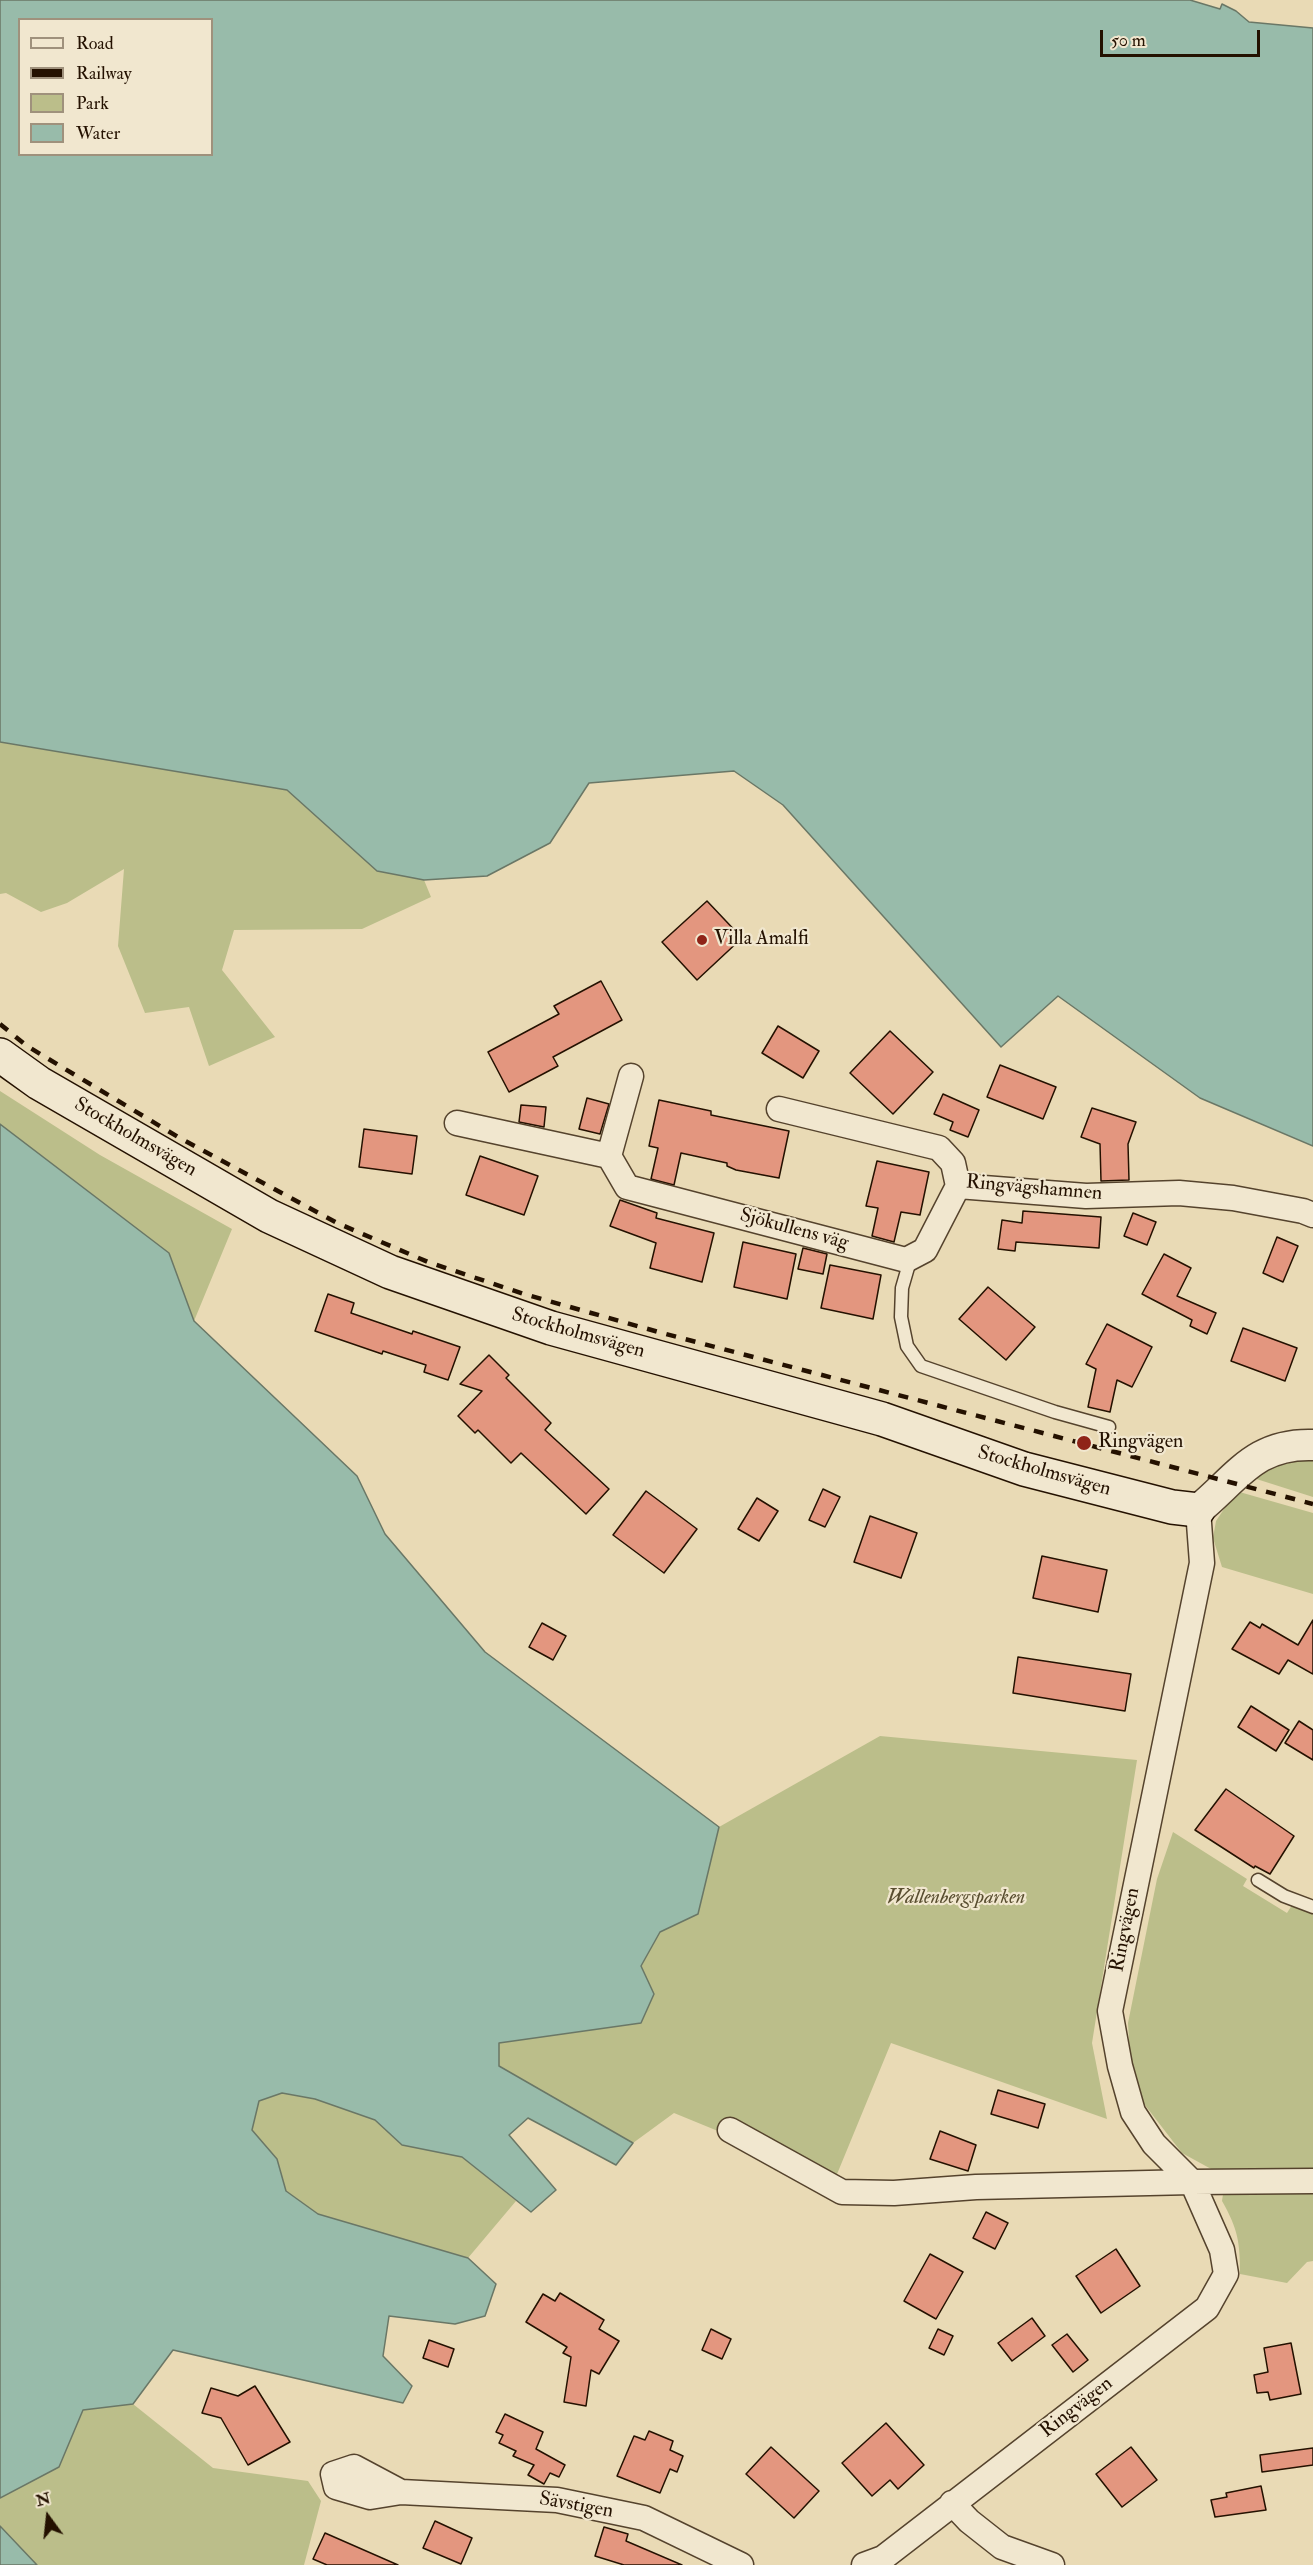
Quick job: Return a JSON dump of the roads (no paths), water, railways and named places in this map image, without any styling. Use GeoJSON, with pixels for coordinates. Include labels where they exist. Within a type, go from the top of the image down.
{"type":"FeatureCollection","features":[{"type":"Feature","properties":{"kind":"main road","name":"Stockholmsvägen"},"geometry":{"type":"LineString","coordinates":[[0,1056],[39,1083],[269,1216],[390,1272],[551,1328],[882,1419],[1024,1469],[1172,1507],[1198,1510]]}},
{"type":"Feature","properties":{"kind":"street"},"geometry":{"type":"LineString","coordinates":[[457,1123],[609,1156],[631,1076]]}},
{"type":"Feature","properties":{"kind":"street","name":"Ringvägshamnen"},"geometry":{"type":"LineString","coordinates":[[779,1109],[939,1148],[953,1163],[958,1186],[1086,1196],[1179,1192],[1233,1198],[1303,1211],[1313,1215]]}},
{"type":"Feature","properties":{"kind":"street","name":"Sjökullens väg"},"geometry":{"type":"LineString","coordinates":[[609,1156],[627,1187],[906,1260],[911,1257]]}},
{"type":"Feature","properties":{"kind":"street"},"geometry":{"type":"LineString","coordinates":[[911,1257],[925,1250],[958,1186]]}},
{"type":"Feature","properties":{"kind":"street"},"geometry":{"type":"LineString","coordinates":[[1198,1510],[1247,1464],[1272,1449],[1313,1445]]}},
{"type":"Feature","properties":{"kind":"street","name":"Ringvägen"},"geometry":{"type":"LineString","coordinates":[[864,2565],[883,2558],[1207,2308],[1226,2274],[1222,2250],[1192,2182],[1154,2144],[1133,2112],[1120,2066],[1110,2011],[1202,1563],[1198,1510]]}},
{"type":"Feature","properties":{"kind":"street"},"geometry":{"type":"LineString","coordinates":[[730,2130],[842,2192],[894,2193],[976,2187],[1313,2181]]}},
{"type":"Feature","properties":{"kind":"street","name":"Sävstigen"},"geometry":{"type":"LineString","coordinates":[[401,2492],[568,2502],[644,2518],[741,2565]]}},
{"type":"Feature","properties":{"kind":"street"},"geometry":{"type":"LineString","coordinates":[[952,2503],[969,2521],[1002,2547],[1052,2565]]}},
{"type":"Feature","properties":{"kind":"lane"},"geometry":{"type":"LineString","coordinates":[[911,1257],[902,1288],[901,1317],[907,1346],[921,1366],[1055,1412],[1109,1427]]}},
{"type":"Feature","properties":{"kind":"lane"},"geometry":{"type":"LineString","coordinates":[[1258,1880],[1284,1896],[1313,1907]]}},
{"type":"Feature","properties":{"kind":"water"},"geometry":{"type":"Polygon","coordinates":[[[0,0],[1190,0],[1220,9],[1222,4],[1236,11],[1249,22],[1313,28],[1313,1146],[1200,1098],[1058,996],[1001,1047],[783,805],[734,771],[589,783],[550,843],[487,876],[424,880],[377,871],[287,790],[0,742],[0,0]]]}},
{"type":"Feature","properties":{"kind":"water"},"geometry":{"type":"Polygon","coordinates":[[[0,1124],[169,1253],[194,1321],[357,1476],[385,1534],[485,1652],[719,1827],[698,1914],[660,1932],[641,1966],[654,1994],[641,2023],[499,2043],[499,2066],[633,2143],[616,2165],[528,2118],[509,2135],[556,2190],[531,2212],[462,2157],[402,2145],[375,2120],[315,2099],[282,2093],[259,2101],[252,2130],[277,2159],[286,2191],[318,2214],[468,2258],[496,2284],[485,2316],[455,2324],[389,2316],[383,2356],[412,2386],[403,2403],[173,2350],[133,2404],[83,2410],[59,2467],[0,2498],[0,1124]]]}},
{"type":"Feature","properties":{"kind":"water"},"geometry":{"type":"Polygon","coordinates":[[[0,2526],[37,2565],[0,2565],[0,2526]]]}},
{"type":"Feature","properties":{"kind":"railway"},"geometry":{"type":"LineString","coordinates":[[0,1024],[27,1046],[178,1137],[337,1223],[428,1262],[524,1294],[662,1333],[1313,1504]]}},
{"type":"Feature","properties":{"kind":"place","name":"Villa Amalfi"},"geometry":{"type":"Point","coordinates":[702,940]}},
{"type":"Feature","properties":{"kind":"place","name":"Ringvägen"},"geometry":{"type":"Point","coordinates":[1084,1443]}},
{"type":"Feature","properties":{"kind":"park label","name":"Wallenbergsparken"},"geometry":{"type":"Point","coordinates":[956,1899]}}]}
